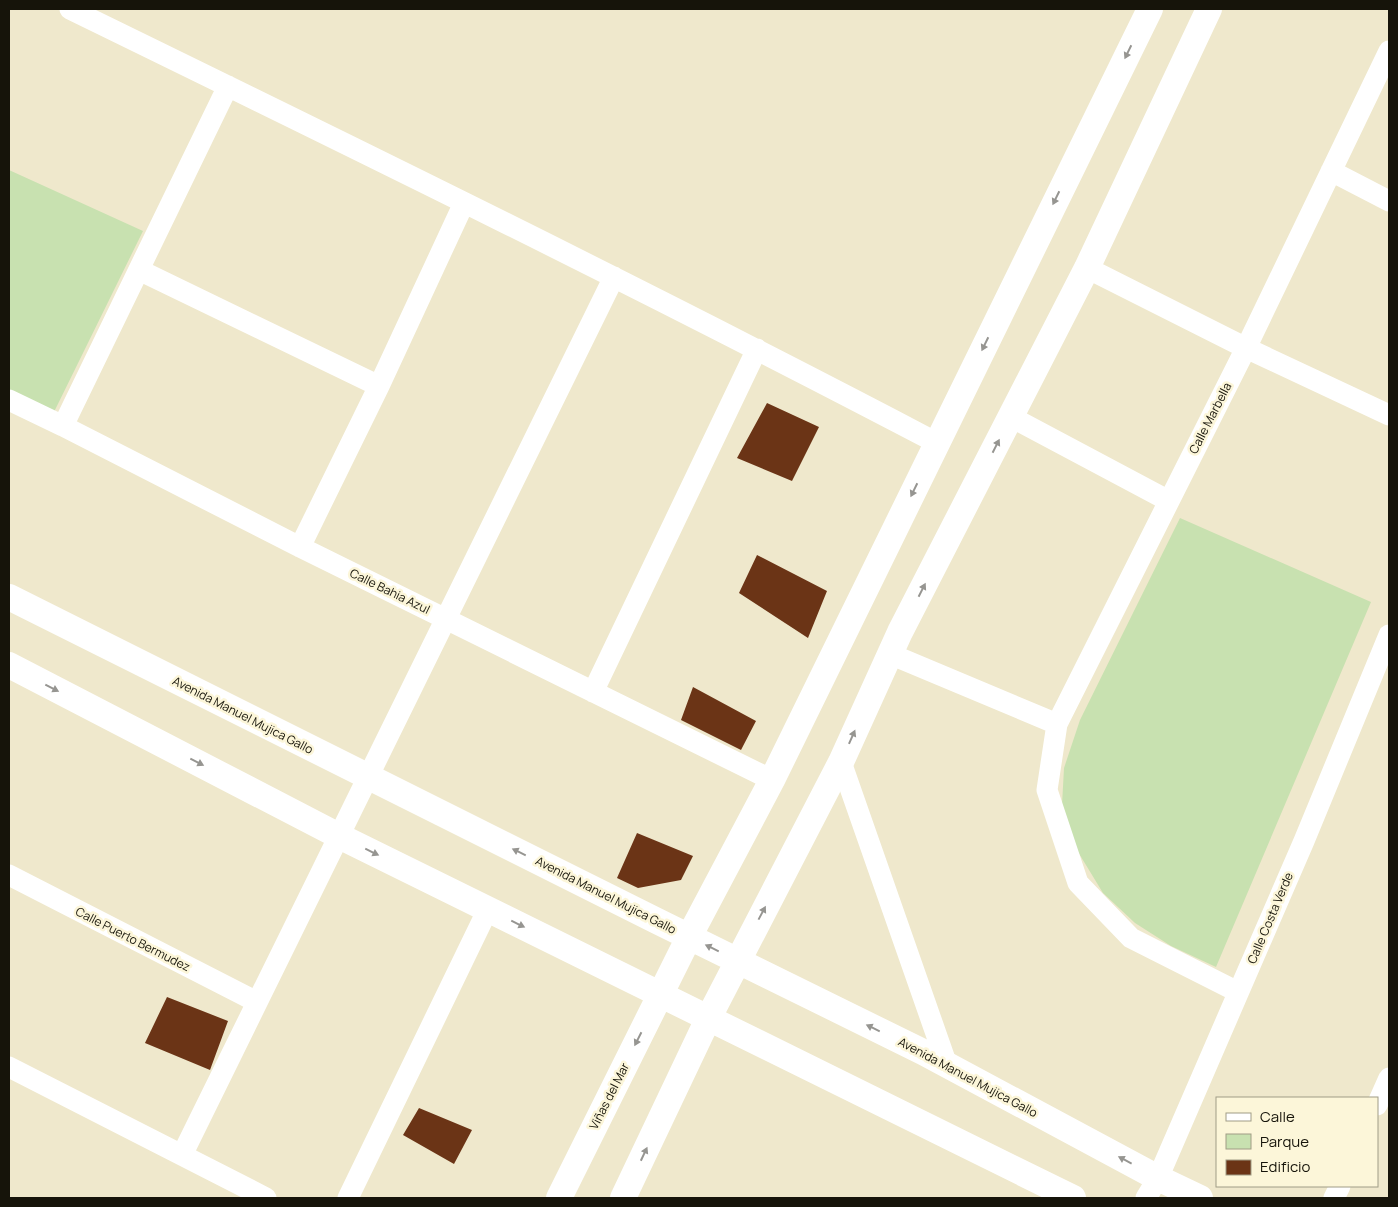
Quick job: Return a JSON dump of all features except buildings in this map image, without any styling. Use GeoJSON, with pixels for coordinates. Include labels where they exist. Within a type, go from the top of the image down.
{"type":"FeatureCollection","features":[{"type":"Feature","properties":{"kind":"street"},"geometry":{"type":"LineString","coordinates":[[70,9],[758,349],[937,443]]}},
{"type":"Feature","properties":{"kind":"street","name":"Viñas del Mar"},"geometry":{"type":"LineString","coordinates":[[562,1197],[605,1104],[689,937],[772,780],[1150,9]]}},
{"type":"Feature","properties":{"kind":"street"},"geometry":{"type":"LineString","coordinates":[[623,1198],[708,1018],[841,762],[890,654],[1087,268],[1209,9]]}},
{"type":"Feature","properties":{"kind":"street","name":"Calle Marbella"},"geometry":{"type":"LineString","coordinates":[[1238,992],[1131,938],[1078,883],[1047,790],[1057,724],[1246,348],[1389,51]]}},
{"type":"Feature","properties":{"kind":"street"},"geometry":{"type":"LineString","coordinates":[[63,426],[228,86]]}},
{"type":"Feature","properties":{"kind":"street"},"geometry":{"type":"LineString","coordinates":[[1331,171],[1389,201]]}},
{"type":"Feature","properties":{"kind":"street"},"geometry":{"type":"LineString","coordinates":[[300,547],[379,386],[464,203]]}},
{"type":"Feature","properties":{"kind":"street"},"geometry":{"type":"LineString","coordinates":[[1087,268],[1246,348],[1389,415]]}},
{"type":"Feature","properties":{"kind":"street"},"geometry":{"type":"LineString","coordinates":[[139,270],[379,386]]}},
{"type":"Feature","properties":{"kind":"street"},"geometry":{"type":"LineString","coordinates":[[182,1155],[614,277]]}},
{"type":"Feature","properties":{"kind":"street"},"geometry":{"type":"LineString","coordinates":[[593,692],[758,349]]}},
{"type":"Feature","properties":{"kind":"street","name":"Calle Bahia Azul"},"geometry":{"type":"LineString","coordinates":[[9,400],[300,547],[772,780]]}},
{"type":"Feature","properties":{"kind":"street"},"geometry":{"type":"LineString","coordinates":[[1011,417],[1168,501]]}},
{"type":"Feature","properties":{"kind":"street","name":"Avenida Manuel Mujica Gallo"},"geometry":{"type":"LineString","coordinates":[[9,597],[947,1065],[1152,1188],[1200,1198]]}},
{"type":"Feature","properties":{"kind":"street","name":"Calle Costa Verde"},"geometry":{"type":"LineString","coordinates":[[1152,1188],[1304,841],[1389,635]]}},
{"type":"Feature","properties":{"kind":"street"},"geometry":{"type":"LineString","coordinates":[[890,654],[1057,724]]}},
{"type":"Feature","properties":{"kind":"street"},"geometry":{"type":"LineString","coordinates":[[9,665],[339,836],[1073,1198]]}},
{"type":"Feature","properties":{"kind":"street"},"geometry":{"type":"LineString","coordinates":[[841,762],[947,1065]]}},
{"type":"Feature","properties":{"kind":"street","name":"Calle Puerto Bermudez"},"geometry":{"type":"LineString","coordinates":[[9,875],[257,1002]]}},
{"type":"Feature","properties":{"kind":"street"},"geometry":{"type":"LineString","coordinates":[[348,1198],[488,910]]}},
{"type":"Feature","properties":{"kind":"street"},"geometry":{"type":"LineString","coordinates":[[9,1067],[266,1198]]}},
{"type":"Feature","properties":{"kind":"street"},"geometry":{"type":"LineString","coordinates":[[1378,1103],[1389,1078]]}},
{"type":"Feature","properties":{"kind":"green space"},"geometry":{"type":"Polygon","coordinates":[[[9,170],[143,231],[53,414],[9,392],[9,170]]]}},
{"type":"Feature","properties":{"kind":"green space"},"geometry":{"type":"Polygon","coordinates":[[[1180,518],[1371,602],[1216,967],[1171,946],[1135,923],[1103,893],[1075,847],[1062,805],[1064,768],[1080,720],[1180,518]]]}}]}
